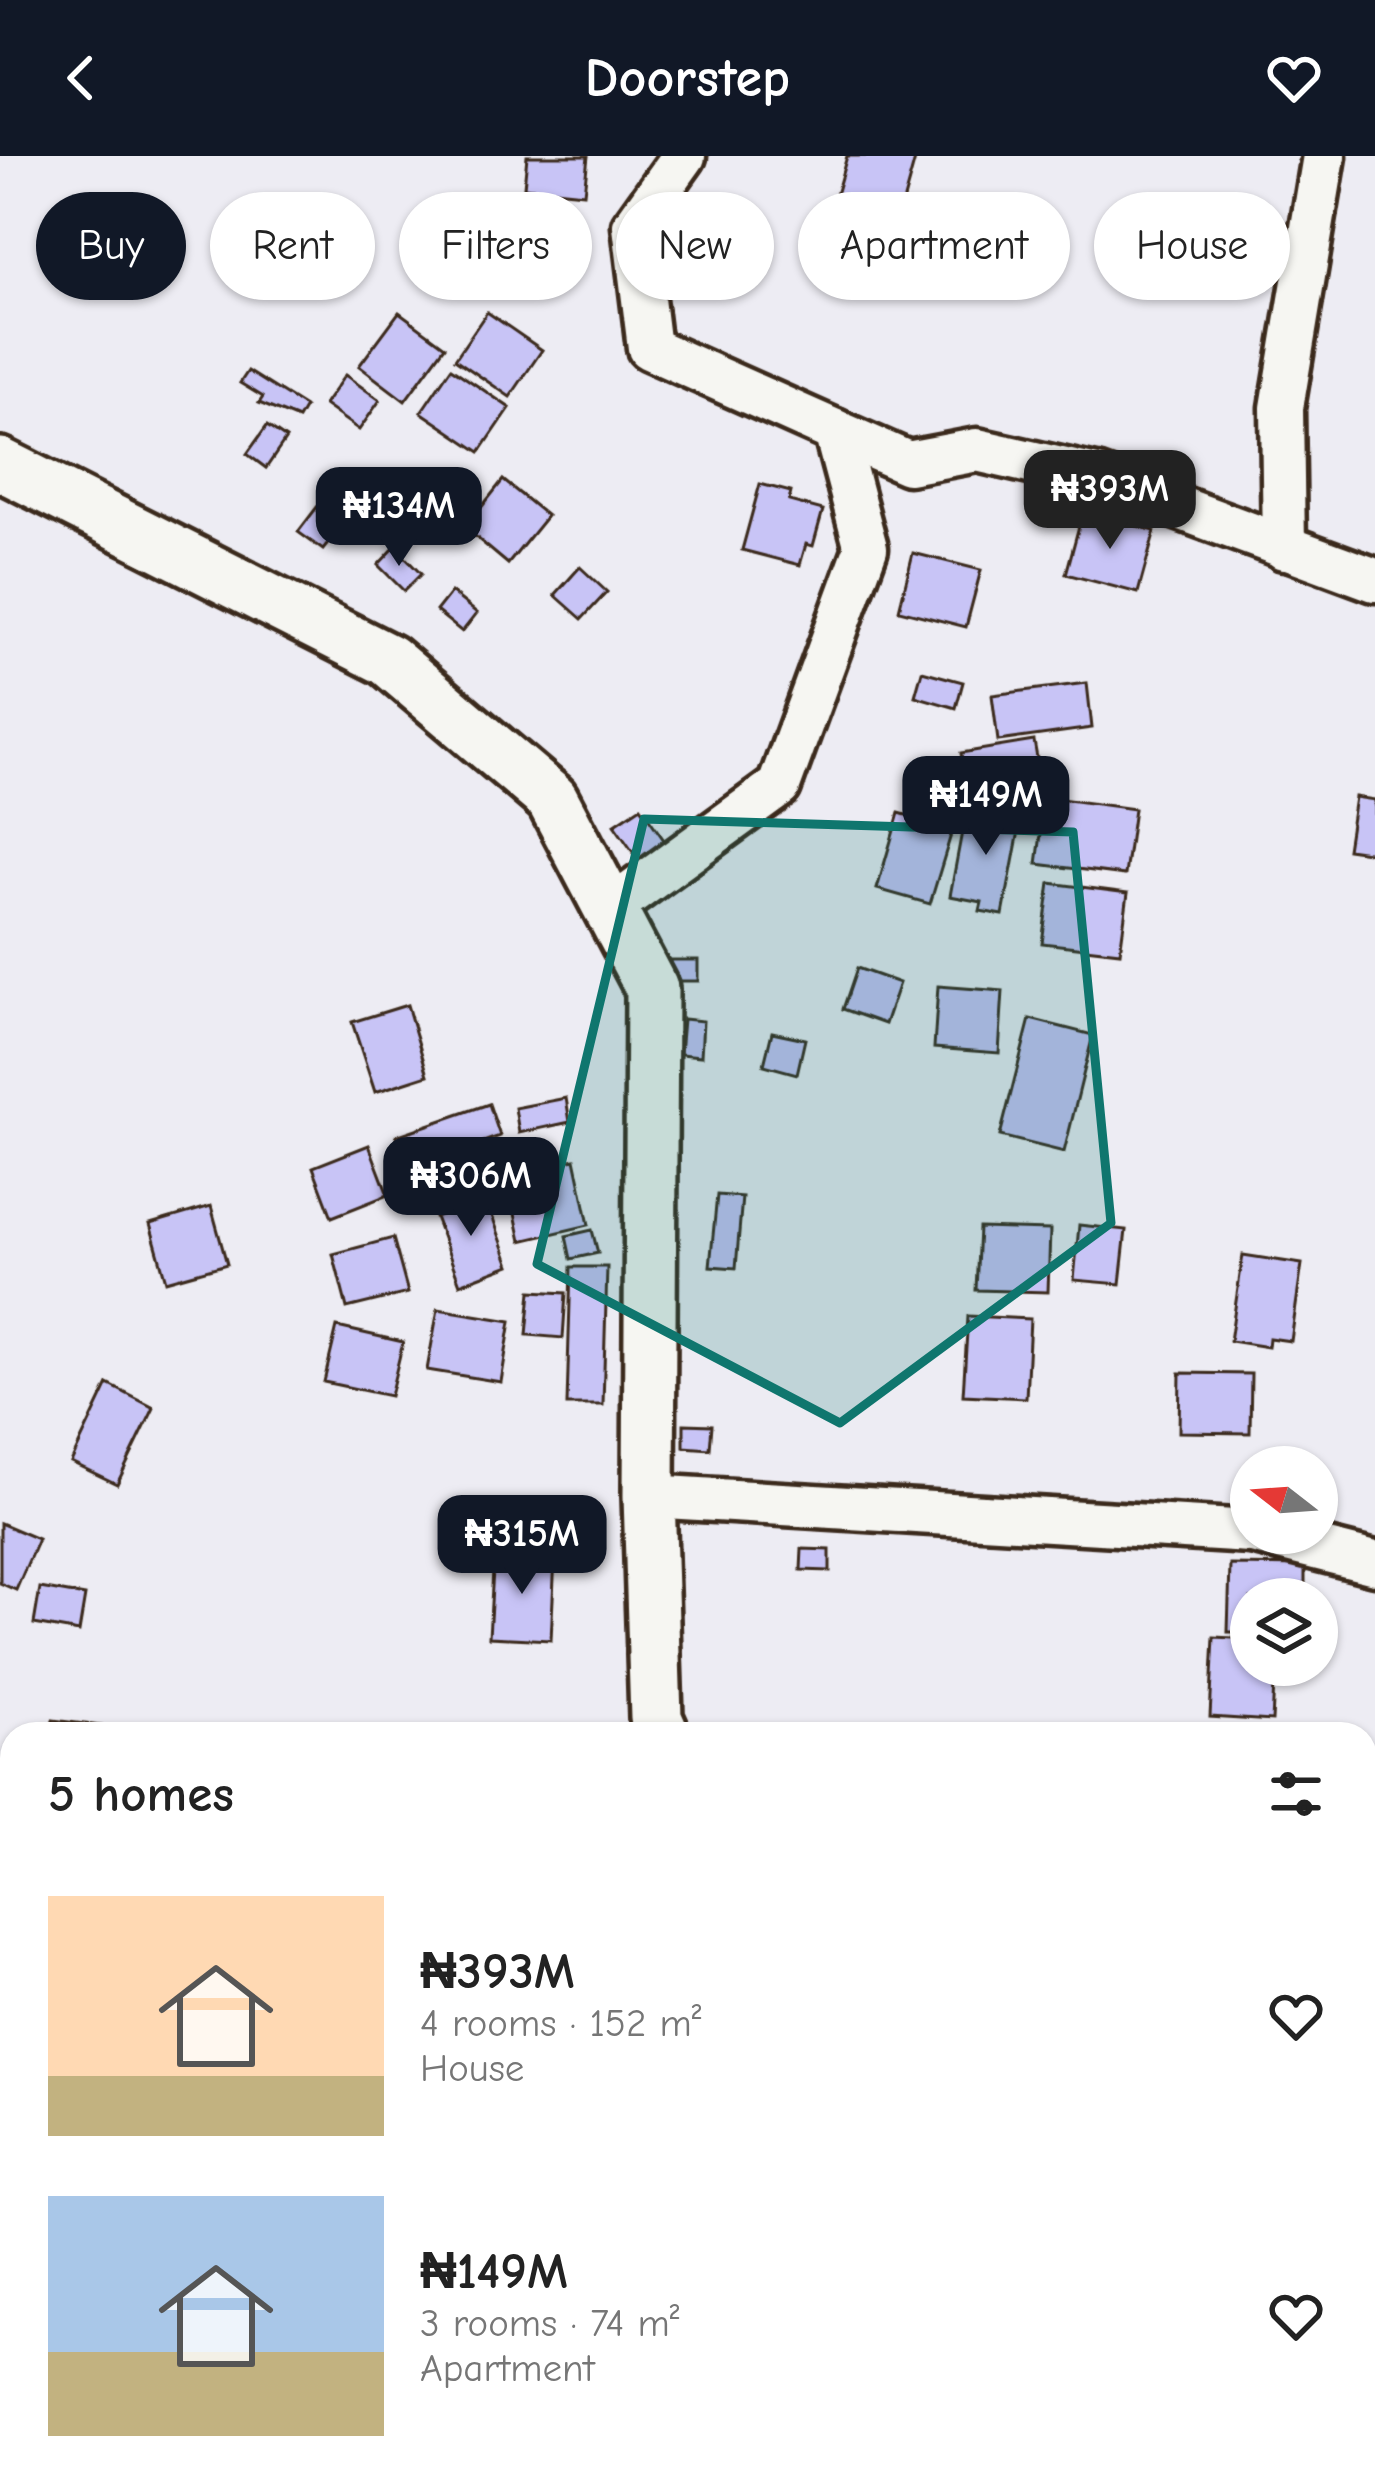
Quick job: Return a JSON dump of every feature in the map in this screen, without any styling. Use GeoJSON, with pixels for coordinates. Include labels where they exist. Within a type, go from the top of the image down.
{"type":"FeatureCollection","features":[{"type":"Feature","properties":{"kind":"street"},"geometry":{"type":"LineString","coordinates":[[683,156],[634,226],[649,348],[908,464],[977,450],[1096,477],[1375,580]]}},
{"type":"Feature","properties":{"kind":"street"},"geometry":{"type":"LineString","coordinates":[[1284,548],[1282,408],[1324,156]]}},
{"type":"Feature","properties":{"kind":"street"},"geometry":{"type":"LineString","coordinates":[[610,909],[779,786],[866,548],[835,431]]}},
{"type":"Feature","properties":{"kind":"street"},"geometry":{"type":"LineString","coordinates":[[0,464],[388,660],[552,800],[652,989],[649,1496],[658,1722]]}},
{"type":"Feature","properties":{"kind":"street"},"geometry":{"type":"LineString","coordinates":[[649,1496],[1230,1531]]}},
{"type":"Feature","properties":{"kind":"street"},"geometry":{"type":"LineString","coordinates":[[1338,1554],[1375,1563]]}},
{"type":"Feature","properties":{"kind":"highlighted area"},"geometry":{"type":"Polygon","coordinates":[[[644,819],[1073,832],[1111,1223],[840,1423],[537,1264],[644,819]]]}},
{"type":"Feature","properties":{"kind":"building"},"geometry":{"type":"Polygon","coordinates":[[[527,156],[588,156],[584,192],[524,187],[527,156]]]}},
{"type":"Feature","properties":{"kind":"building"},"geometry":{"type":"Polygon","coordinates":[[[847,156],[916,156],[906,192],[837,192],[847,156]]]}},
{"type":"Feature","properties":{"kind":"building"},"geometry":{"type":"Polygon","coordinates":[[[399,312],[445,346],[405,401],[359,366],[399,312]]]}},
{"type":"Feature","properties":{"kind":"building"},"geometry":{"type":"Polygon","coordinates":[[[487,312],[542,350],[510,397],[455,359],[487,312]]]}},
{"type":"Feature","properties":{"kind":"building"},"geometry":{"type":"Polygon","coordinates":[[[451,368],[510,408],[480,452],[421,412],[451,368]]]}},
{"type":"Feature","properties":{"kind":"building"},"geometry":{"type":"Polygon","coordinates":[[[248,371],[305,407],[298,419],[259,403],[263,397],[240,383],[248,371]]]}},
{"type":"Feature","properties":{"kind":"building"},"geometry":{"type":"Polygon","coordinates":[[[345,375],[380,400],[359,430],[324,405],[345,375]]]}},
{"type":"Feature","properties":{"kind":"building"},"geometry":{"type":"Polygon","coordinates":[[[267,426],[286,439],[266,468],[247,454],[267,426]]]}},
{"type":"Feature","properties":{"kind":"building"},"geometry":{"type":"Polygon","coordinates":[[[503,480],[547,516],[508,564],[465,528],[503,480]]]}},
{"type":"Feature","properties":{"kind":"building"},"geometry":{"type":"Polygon","coordinates":[[[760,484],[791,492],[789,501],[823,510],[813,546],[806,544],[800,565],[742,550],[760,484]]]}},
{"type":"Feature","properties":{"kind":"building"},"geometry":{"type":"Polygon","coordinates":[[[317,507],[342,526],[323,550],[298,532],[317,507]]]}},
{"type":"Feature","properties":{"kind":"building"},"geometry":{"type":"Polygon","coordinates":[[[1083,511],[1155,531],[1138,593],[1066,574],[1083,511]]]}},
{"type":"Feature","properties":{"kind":"building"},"geometry":{"type":"Polygon","coordinates":[[[395,547],[421,574],[404,591],[378,565],[395,547]]]}},
{"type":"Feature","properties":{"kind":"building"},"geometry":{"type":"Polygon","coordinates":[[[913,553],[981,570],[966,627],[899,610],[913,553]]]}},
{"type":"Feature","properties":{"kind":"building"},"geometry":{"type":"Polygon","coordinates":[[[580,567],[607,592],[582,619],[555,595],[580,567]]]}},
{"type":"Feature","properties":{"kind":"building"},"geometry":{"type":"Polygon","coordinates":[[[451,592],[477,613],[462,632],[436,611],[451,592]]]}},
{"type":"Feature","properties":{"kind":"building"},"geometry":{"type":"Polygon","coordinates":[[[922,671],[963,682],[956,708],[915,696],[922,671]]]}},
{"type":"Feature","properties":{"kind":"building"},"geometry":{"type":"Polygon","coordinates":[[[1087,683],[1092,728],[998,741],[992,695],[1087,683]]]}},
{"type":"Feature","properties":{"kind":"building"},"geometry":{"type":"Polygon","coordinates":[[[1034,741],[1042,787],[968,799],[961,753],[1034,741]]]}},
{"type":"Feature","properties":{"kind":"building"},"geometry":{"type":"Polygon","coordinates":[[[1046,797],[1134,809],[1125,875],[1037,864],[1046,797]]]}},
{"type":"Feature","properties":{"kind":"building"},"geometry":{"type":"Polygon","coordinates":[[[1355,797],[1375,800],[1375,853],[1347,849],[1355,797]]]}},
{"type":"Feature","properties":{"kind":"building"},"geometry":{"type":"Polygon","coordinates":[[[967,805],[1022,815],[1003,915],[980,911],[982,902],[950,896],[967,805]]]}},
{"type":"Feature","properties":{"kind":"building"},"geometry":{"type":"Polygon","coordinates":[[[641,807],[666,843],[640,862],[614,825],[641,807]]]}},
{"type":"Feature","properties":{"kind":"building"},"geometry":{"type":"Polygon","coordinates":[[[899,813],[953,828],[930,904],[877,889],[899,813]]]}},
{"type":"Feature","properties":{"kind":"building"},"geometry":{"type":"Polygon","coordinates":[[[1050,883],[1128,893],[1120,952],[1042,943],[1050,883]]]}},
{"type":"Feature","properties":{"kind":"building"},"geometry":{"type":"Polygon","coordinates":[[[670,960],[698,960],[698,981],[670,981],[670,960]]]}},
{"type":"Feature","properties":{"kind":"building"},"geometry":{"type":"Polygon","coordinates":[[[857,968],[899,983],[885,1024],[843,1009],[857,968]]]}},
{"type":"Feature","properties":{"kind":"building"},"geometry":{"type":"Polygon","coordinates":[[[938,986],[1003,991],[999,1053],[934,1048],[938,986]]]}},
{"type":"Feature","properties":{"kind":"building"},"geometry":{"type":"Polygon","coordinates":[[[407,1005],[428,1075],[375,1092],[352,1022],[407,1005]]]}},
{"type":"Feature","properties":{"kind":"building"},"geometry":{"type":"Polygon","coordinates":[[[683,1019],[703,1021],[701,1056],[680,1054],[683,1019]]]}},
{"type":"Feature","properties":{"kind":"building"},"geometry":{"type":"Polygon","coordinates":[[[1030,1019],[1093,1035],[1064,1152],[1000,1136],[1030,1019]]]}},
{"type":"Feature","properties":{"kind":"building"},"geometry":{"type":"Polygon","coordinates":[[[772,1032],[805,1039],[797,1074],[764,1065],[772,1032]]]}},
{"type":"Feature","properties":{"kind":"building"},"geometry":{"type":"Polygon","coordinates":[[[566,1098],[570,1122],[519,1133],[515,1108],[566,1098]]]}},
{"type":"Feature","properties":{"kind":"building"},"geometry":{"type":"Polygon","coordinates":[[[489,1104],[500,1136],[442,1157],[453,1191],[419,1203],[396,1136],[489,1104]]]}},
{"type":"Feature","properties":{"kind":"building"},"geometry":{"type":"Polygon","coordinates":[[[369,1145],[388,1195],[332,1217],[313,1167],[369,1145]]]}},
{"type":"Feature","properties":{"kind":"building"},"geometry":{"type":"Polygon","coordinates":[[[543,1149],[546,1165],[575,1159],[589,1225],[521,1241],[503,1159],[543,1149]]]}},
{"type":"Feature","properties":{"kind":"building"},"geometry":{"type":"Polygon","coordinates":[[[717,1195],[742,1197],[736,1268],[710,1266],[717,1195]]]}},
{"type":"Feature","properties":{"kind":"building"},"geometry":{"type":"Polygon","coordinates":[[[462,1197],[466,1206],[486,1199],[510,1265],[460,1284],[435,1217],[441,1215],[437,1206],[462,1197]]]}},
{"type":"Feature","properties":{"kind":"building"},"geometry":{"type":"Polygon","coordinates":[[[211,1206],[227,1264],[166,1281],[150,1224],[211,1206]]]}},
{"type":"Feature","properties":{"kind":"building"},"geometry":{"type":"Polygon","coordinates":[[[1079,1225],[1126,1230],[1120,1284],[1074,1280],[1079,1225]]]}},
{"type":"Feature","properties":{"kind":"building"},"geometry":{"type":"Polygon","coordinates":[[[979,1228],[1050,1230],[1048,1292],[976,1290],[979,1228]]]}},
{"type":"Feature","properties":{"kind":"building"},"geometry":{"type":"Polygon","coordinates":[[[592,1230],[598,1253],[571,1259],[566,1236],[592,1230]]]}},
{"type":"Feature","properties":{"kind":"building"},"geometry":{"type":"Polygon","coordinates":[[[393,1238],[408,1293],[347,1308],[333,1254],[393,1238]]]}},
{"type":"Feature","properties":{"kind":"building"},"geometry":{"type":"Polygon","coordinates":[[[1243,1255],[1302,1264],[1291,1341],[1269,1338],[1268,1347],[1230,1341],[1243,1255]]]}},
{"type":"Feature","properties":{"kind":"building"},"geometry":{"type":"Polygon","coordinates":[[[571,1267],[607,1267],[603,1405],[567,1405],[571,1267]]]}},
{"type":"Feature","properties":{"kind":"building"},"geometry":{"type":"Polygon","coordinates":[[[531,1291],[566,1293],[563,1338],[527,1335],[531,1291]]]}},
{"type":"Feature","properties":{"kind":"building"},"geometry":{"type":"Polygon","coordinates":[[[438,1309],[511,1321],[501,1382],[427,1370],[438,1309]]]}},
{"type":"Feature","properties":{"kind":"building"},"geometry":{"type":"Polygon","coordinates":[[[968,1316],[1030,1319],[1026,1398],[963,1395],[968,1316]]]}},
{"type":"Feature","properties":{"kind":"building"},"geometry":{"type":"Polygon","coordinates":[[[337,1327],[403,1342],[390,1396],[324,1382],[337,1327]]]}},
{"type":"Feature","properties":{"kind":"building"},"geometry":{"type":"Polygon","coordinates":[[[1180,1373],[1251,1374],[1250,1433],[1179,1432],[1180,1373]]]}},
{"type":"Feature","properties":{"kind":"building"},"geometry":{"type":"Polygon","coordinates":[[[108,1384],[154,1408],[117,1484],[71,1462],[108,1384]]]}},
{"type":"Feature","properties":{"kind":"building"},"geometry":{"type":"Polygon","coordinates":[[[684,1424],[712,1425],[710,1449],[684,1447],[684,1424]]]}},
{"type":"Feature","properties":{"kind":"building"},"geometry":{"type":"Polygon","coordinates":[[[0,1523],[38,1539],[16,1590],[0,1583],[0,1523]]]}},
{"type":"Feature","properties":{"kind":"building"},"geometry":{"type":"Polygon","coordinates":[[[802,1549],[830,1550],[830,1571],[801,1570],[802,1549]]]}},
{"type":"Feature","properties":{"kind":"building"},"geometry":{"type":"Polygon","coordinates":[[[494,1553],[555,1557],[551,1640],[489,1637],[494,1553]]]}},
{"type":"Feature","properties":{"kind":"building"},"geometry":{"type":"Polygon","coordinates":[[[1230,1565],[1305,1566],[1305,1578],[1230,1578],[1228,1632],[1230,1565]]]}},
{"type":"Feature","properties":{"kind":"building"},"geometry":{"type":"Polygon","coordinates":[[[40,1588],[85,1596],[79,1632],[34,1624],[40,1588]]]}},
{"type":"Feature","properties":{"kind":"building"},"geometry":{"type":"Polygon","coordinates":[[[1214,1637],[1230,1638],[1230,1686],[1274,1686],[1272,1721],[1210,1717],[1214,1637]]]}}]}
